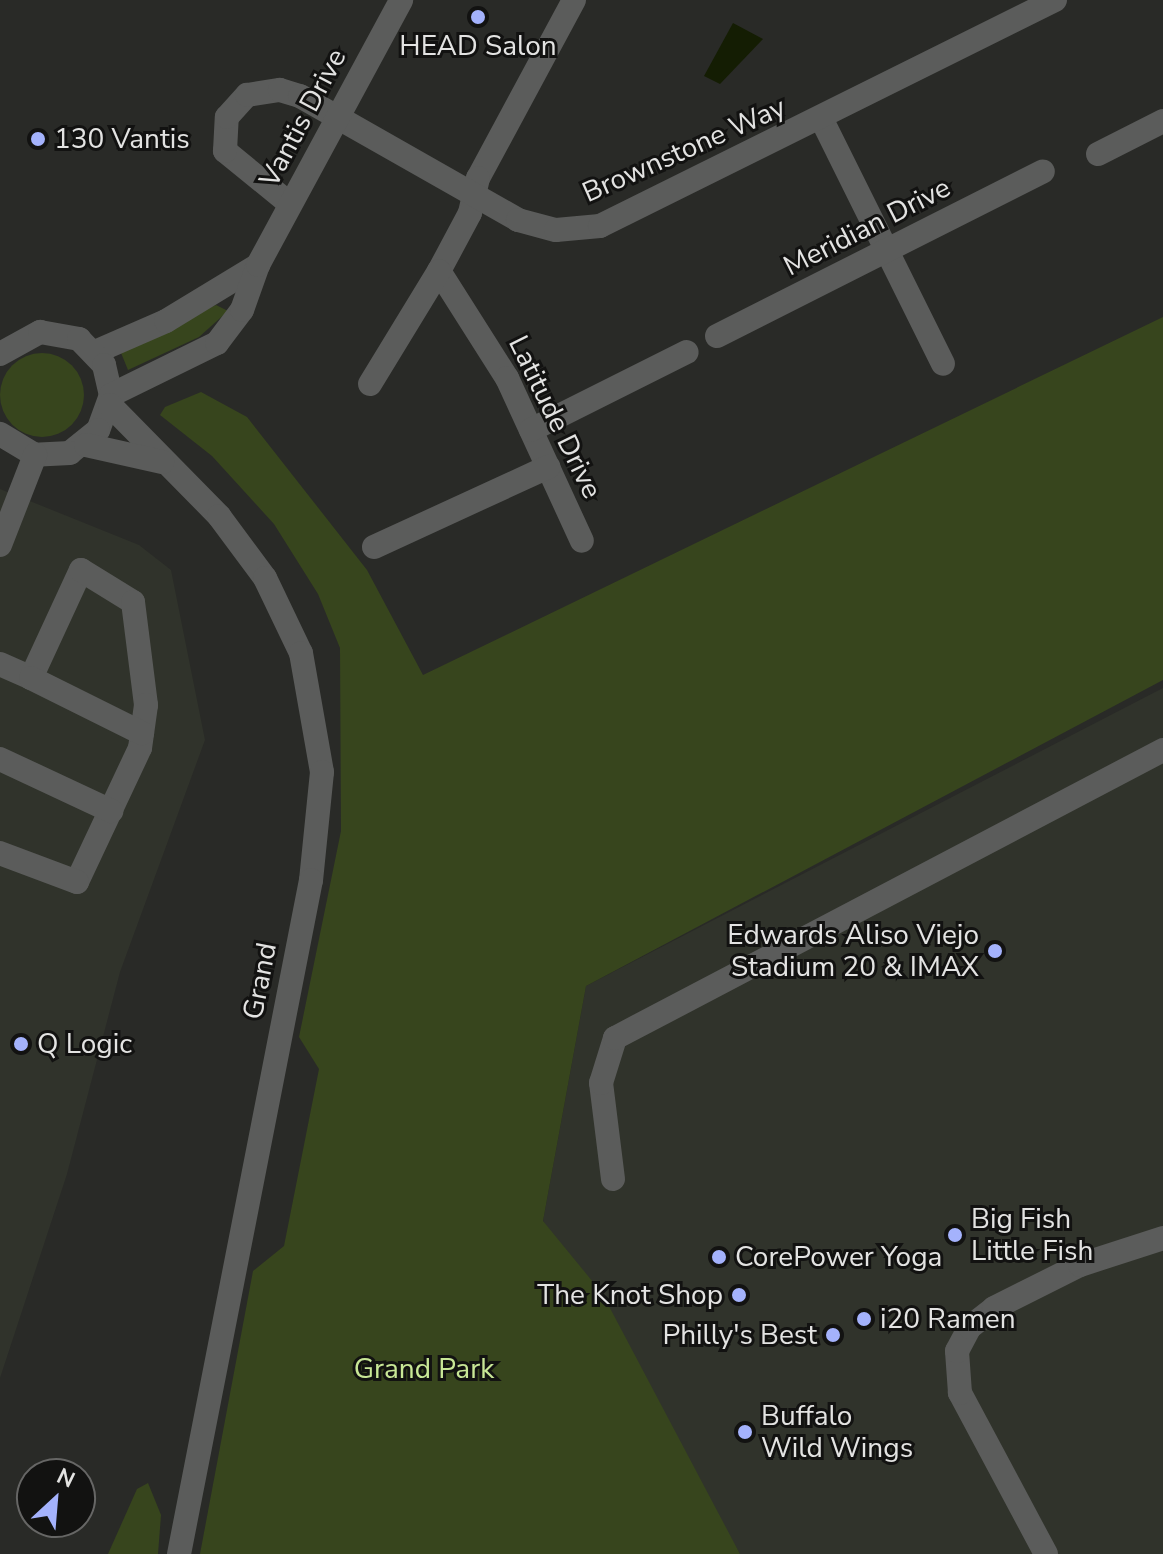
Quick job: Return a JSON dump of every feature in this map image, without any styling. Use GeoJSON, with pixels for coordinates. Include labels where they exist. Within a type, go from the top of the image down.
{"type":"FeatureCollection","features":[{"type":"Feature","properties":{"kind":"street","name":"Vantis Drive"},"geometry":{"type":"LineString","coordinates":[[110,400],[217,343],[242,310],[258,265],[401,0]]}},
{"type":"Feature","properties":{"kind":"street"},"geometry":{"type":"LineString","coordinates":[[370,384],[439,271],[474,195],[574,0]]}},
{"type":"Feature","properties":{"kind":"street","name":"Brownstone Way"},"geometry":{"type":"LineString","coordinates":[[290,204],[235,165],[221,135],[227,117],[247,95],[280,90],[338,116],[518,220],[556,230],[600,226],[822,120],[1055,0]]}},
{"type":"Feature","properties":{"kind":"street"},"geometry":{"type":"LineString","coordinates":[[822,120],[943,364]]}},
{"type":"Feature","properties":{"kind":"street"},"geometry":{"type":"LineString","coordinates":[[1098,154],[1163,121]]}},
{"type":"Feature","properties":{"kind":"street","name":"Meridian Drive"},"geometry":{"type":"LineString","coordinates":[[717,336],[1043,171]]}},
{"type":"Feature","properties":{"kind":"street"},"geometry":{"type":"LineString","coordinates":[[95,352],[166,321],[258,265]]}},
{"type":"Feature","properties":{"kind":"street","name":"Latitude Drive"},"geometry":{"type":"LineString","coordinates":[[439,271],[531,430],[582,541]]}},
{"type":"Feature","properties":{"kind":"street"},"geometry":{"type":"LineString","coordinates":[[0,354],[10,334],[60,332],[95,352],[110,400],[86,445]]}},
{"type":"Feature","properties":{"kind":"street"},"geometry":{"type":"LineString","coordinates":[[531,430],[687,352]]}},
{"type":"Feature","properties":{"kind":"street","name":"Grand"},"geometry":{"type":"LineString","coordinates":[[110,400],[162,462],[219,516],[265,578],[301,653],[322,772],[311,880],[179,1554]]}},
{"type":"Feature","properties":{"kind":"street"},"geometry":{"type":"LineString","coordinates":[[0,434],[35,455],[86,445],[162,462]]}},
{"type":"Feature","properties":{"kind":"street"},"geometry":{"type":"LineString","coordinates":[[0,545],[35,455]]}},
{"type":"Feature","properties":{"kind":"street"},"geometry":{"type":"LineString","coordinates":[[374,547],[548,467]]}},
{"type":"Feature","properties":{"kind":"street"},"geometry":{"type":"LineString","coordinates":[[0,853],[77,882],[111,811],[142,733],[146,705],[133,602],[81,570],[31,678]]}},
{"type":"Feature","properties":{"kind":"street"},"geometry":{"type":"LineString","coordinates":[[0,664],[142,733]]}},
{"type":"Feature","properties":{"kind":"street"},"geometry":{"type":"LineString","coordinates":[[613,1179],[601,1083],[615,1038],[1161,756]]}},
{"type":"Feature","properties":{"kind":"street"},"geometry":{"type":"LineString","coordinates":[[0,759],[111,811]]}},
{"type":"Feature","properties":{"kind":"street"},"geometry":{"type":"LineString","coordinates":[[1046,1554],[960,1393],[957,1351],[970,1327],[994,1308],[1080,1265],[1163,1238]]}},
{"type":"Feature","properties":{"kind":"shaded area"},"geometry":{"type":"Polygon","coordinates":[[[733,23],[763,39],[720,84],[704,76],[733,23]]]}},
{"type":"Feature","properties":{"kind":"shaded area"},"geometry":{"type":"Polygon","coordinates":[[[0,489],[139,545],[171,570],[205,740],[120,972],[67,1174],[0,1378],[0,489]]]}},
{"type":"Feature","properties":{"kind":"shaded area"},"geometry":{"type":"Polygon","coordinates":[[[1163,688],[1163,1554],[740,1554],[543,1221],[586,986],[1163,688]]]}},
{"type":"Feature","properties":{"kind":"green space"},"geometry":{"type":"Polygon","coordinates":[[[216,305],[228,311],[199,337],[128,370],[119,348],[216,305]]]}},
{"type":"Feature","properties":{"kind":"green space","name":"Grand Park"},"geometry":{"type":"Polygon","coordinates":[[[1163,317],[1163,680],[586,986],[543,1221],[602,1293],[740,1554],[200,1554],[253,1271],[284,1246],[319,1069],[299,1037],[341,831],[340,648],[318,594],[274,524],[212,456],[160,415],[165,407],[201,392],[247,417],[367,570],[423,675],[1163,317]]]}},
{"type":"Feature","properties":{"kind":"green space"},"geometry":{"type":"Polygon","coordinates":[[[42,353],[58,356],[72,365],[81,379],[84,395],[81,411],[72,425],[58,434],[42,437],[26,434],[12,425],[3,411],[0,395],[3,379],[12,365],[26,356],[42,353]]]}},
{"type":"Feature","properties":{"kind":"green space"},"geometry":{"type":"Polygon","coordinates":[[[148,1483],[161,1515],[158,1554],[108,1554],[137,1489],[148,1483]]]}},
{"type":"Feature","properties":{"kind":"place","name":"HEAD Salon"},"geometry":{"type":"Point","coordinates":[478,17]}},
{"type":"Feature","properties":{"kind":"place","name":"130 Vantis"},"geometry":{"type":"Point","coordinates":[38,139]}},
{"type":"Feature","properties":{"kind":"place","name":"Edwards Aliso Viejo Stadium 20 & IMAX"},"geometry":{"type":"Point","coordinates":[995,951]}},
{"type":"Feature","properties":{"kind":"place","name":"Q Logic"},"geometry":{"type":"Point","coordinates":[21,1044]}},
{"type":"Feature","properties":{"kind":"place","name":"Big Fish Little Fish"},"geometry":{"type":"Point","coordinates":[955,1235]}},
{"type":"Feature","properties":{"kind":"place","name":"CorePower Yoga"},"geometry":{"type":"Point","coordinates":[719,1257]}},
{"type":"Feature","properties":{"kind":"place","name":"The Knot Shop"},"geometry":{"type":"Point","coordinates":[739,1295]}},
{"type":"Feature","properties":{"kind":"place","name":"i20 Ramen"},"geometry":{"type":"Point","coordinates":[864,1319]}},
{"type":"Feature","properties":{"kind":"place","name":"Philly's Best"},"geometry":{"type":"Point","coordinates":[833,1335]}},
{"type":"Feature","properties":{"kind":"place","name":"Buffalo Wild Wings"},"geometry":{"type":"Point","coordinates":[745,1432]}}]}
